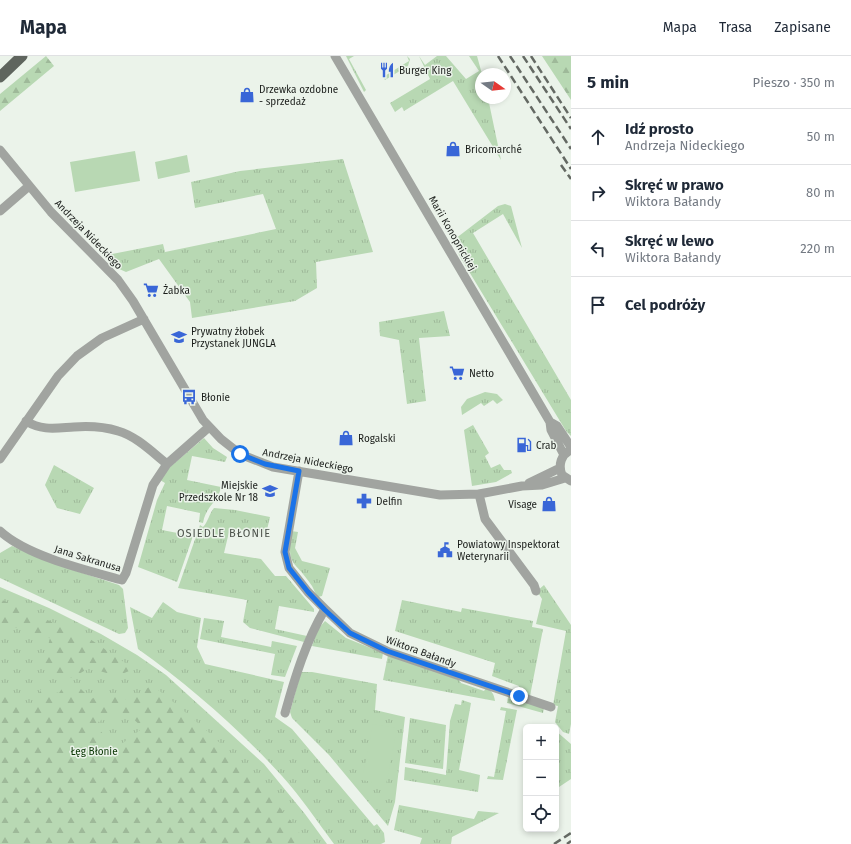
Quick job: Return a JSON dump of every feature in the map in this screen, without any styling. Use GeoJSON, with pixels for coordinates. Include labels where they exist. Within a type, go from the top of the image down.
{"type":"FeatureCollection","features":[{"type":"Feature","properties":{"kind":"main road"},"geometry":{"type":"LineString","coordinates":[[0,72],[22,56]]}},
{"type":"Feature","properties":{"kind":"main road"},"geometry":{"type":"LineString","coordinates":[[0,77],[12,64]]}},
{"type":"Feature","properties":{"kind":"street","name":"Marii Konopnickiej"},"geometry":{"type":"LineString","coordinates":[[335,56],[550,422],[551,430],[567,452]]}},
{"type":"Feature","properties":{"kind":"street","name":"Andrzeja Nideckiego"},"geometry":{"type":"LineString","coordinates":[[0,150],[56,217],[118,280],[144,319],[209,427],[227,444],[251,459],[273,467],[433,495],[479,494],[522,486],[542,485],[568,480]]}},
{"type":"Feature","properties":{"kind":"street"},"geometry":{"type":"LineString","coordinates":[[0,211],[29,186]]}},
{"type":"Feature","properties":{"kind":"street"},"geometry":{"type":"LineString","coordinates":[[0,459],[58,376],[77,356],[102,338],[144,319]]}},
{"type":"Feature","properties":{"kind":"street"},"geometry":{"type":"LineString","coordinates":[[26,421],[38,427],[53,429],[90,427],[118,431],[144,446],[167,464],[209,427]]}},
{"type":"Feature","properties":{"kind":"street","name":"Marii Konopnickiej"},"geometry":{"type":"LineString","coordinates":[[550,422],[557,426],[571,446]]}},
{"type":"Feature","properties":{"kind":"street"},"geometry":{"type":"LineString","coordinates":[[567,452],[560,468],[568,480]]}},
{"type":"Feature","properties":{"kind":"street","name":"Jana Sakranusa"},"geometry":{"type":"LineString","coordinates":[[0,531],[12,540],[58,561],[122,580],[126,573],[153,484],[167,464]]}},
{"type":"Feature","properties":{"kind":"street","name":"Andrzeja Nideckiego"},"geometry":{"type":"LineString","coordinates":[[522,486],[560,468]]}},
{"type":"Feature","properties":{"kind":"street","name":"Wiktora Bałandy"},"geometry":{"type":"LineString","coordinates":[[299,471],[285,552],[289,568],[325,610],[350,633],[389,652],[551,707]]}},
{"type":"Feature","properties":{"kind":"street"},"geometry":{"type":"LineString","coordinates":[[479,494],[485,520],[534,585],[536,592]]}},
{"type":"Feature","properties":{"kind":"street"},"geometry":{"type":"LineString","coordinates":[[285,713],[299,667],[318,622],[325,610]]}},
{"type":"Feature","properties":{"kind":"green space"},"geometry":{"type":"Polygon","coordinates":[[[46,56],[54,66],[0,111],[0,94],[46,56]]]}},
{"type":"Feature","properties":{"kind":"green space"},"geometry":{"type":"Polygon","coordinates":[[[346,56],[354,56],[349,59],[366,90],[364,92],[346,56]]]}},
{"type":"Feature","properties":{"kind":"green space"},"geometry":{"type":"Polygon","coordinates":[[[407,56],[410,59],[408,66],[385,80],[383,77],[409,61],[407,56]]]}},
{"type":"Feature","properties":{"kind":"green space"},"geometry":{"type":"Polygon","coordinates":[[[419,56],[425,65],[437,56],[446,56],[466,79],[475,73],[475,104],[489,104],[501,160],[453,81],[404,111],[402,107],[395,112],[390,103],[430,79],[419,56]]]}},
{"type":"Feature","properties":{"kind":"green space"},"geometry":{"type":"Polygon","coordinates":[[[469,56],[477,56],[480,68],[477,68],[469,56]]]}},
{"type":"Feature","properties":{"kind":"green space"},"geometry":{"type":"Polygon","coordinates":[[[542,56],[571,56],[571,100],[542,56]]]}},
{"type":"Feature","properties":{"kind":"green space"},"geometry":{"type":"Polygon","coordinates":[[[135,151],[140,181],[75,192],[70,162],[135,151]]]}},
{"type":"Feature","properties":{"kind":"green space"},"geometry":{"type":"Polygon","coordinates":[[[187,155],[190,172],[158,179],[155,162],[187,155]]]}},
{"type":"Feature","properties":{"kind":"green space"},"geometry":{"type":"Polygon","coordinates":[[[343,159],[373,252],[316,262],[317,288],[295,301],[192,318],[190,302],[159,259],[126,272],[117,268],[107,255],[163,244],[165,252],[276,229],[263,194],[195,208],[191,182],[240,171],[343,159]]]}},
{"type":"Feature","properties":{"kind":"green space"},"geometry":{"type":"Polygon","coordinates":[[[505,204],[511,206],[522,248],[503,214],[473,233],[571,400],[571,436],[566,431],[459,255],[455,239],[498,206],[505,204]]]}},
{"type":"Feature","properties":{"kind":"green space"},"geometry":{"type":"Polygon","coordinates":[[[444,311],[450,336],[419,338],[426,401],[407,404],[399,340],[380,336],[379,322],[444,311]]]}},
{"type":"Feature","properties":{"kind":"green space"},"geometry":{"type":"Polygon","coordinates":[[[485,392],[497,394],[503,400],[497,404],[493,400],[484,406],[481,403],[462,415],[461,407],[467,399],[485,392]]]}},
{"type":"Feature","properties":{"kind":"green space"},"geometry":{"type":"Polygon","coordinates":[[[473,425],[489,453],[485,456],[491,468],[500,464],[504,470],[511,470],[512,473],[496,482],[472,486],[464,430],[473,425]]]}},
{"type":"Feature","properties":{"kind":"green space"},"geometry":{"type":"Polygon","coordinates":[[[204,438],[213,448],[227,457],[225,462],[192,456],[187,480],[221,487],[217,497],[207,512],[203,523],[199,522],[200,513],[167,506],[162,530],[193,536],[177,582],[138,567],[157,500],[165,483],[160,480],[170,467],[204,438]]]}},
{"type":"Feature","properties":{"kind":"green space"},"geometry":{"type":"Polygon","coordinates":[[[54,465],[94,488],[80,514],[57,508],[45,485],[54,465]]]}},
{"type":"Feature","properties":{"kind":"green space"},"geometry":{"type":"Polygon","coordinates":[[[214,508],[235,510],[270,517],[266,534],[230,528],[224,553],[261,559],[275,576],[286,576],[314,609],[314,612],[279,606],[275,629],[307,636],[304,642],[250,628],[243,622],[247,600],[178,588],[200,525],[203,527],[205,525],[214,508]]]}},
{"type":"Feature","properties":{"kind":"green space"},"geometry":{"type":"Polygon","coordinates":[[[291,531],[298,532],[295,548],[302,561],[330,568],[322,596],[318,597],[306,577],[291,558],[291,531]]]}},
{"type":"Feature","properties":{"kind":"green space"},"geometry":{"type":"Polygon","coordinates":[[[12,546],[70,569],[119,585],[123,589],[128,628],[125,633],[119,634],[0,578],[0,553],[12,546]]]}},
{"type":"Feature","properties":{"kind":"green space"},"geometry":{"type":"Polygon","coordinates":[[[544,585],[571,625],[571,724],[569,734],[563,732],[559,727],[559,724],[555,722],[558,706],[553,705],[566,631],[536,624],[542,599],[537,591],[544,585]]]}},
{"type":"Feature","properties":{"kind":"green space","name":"Łęg Błonie"},"geometry":{"type":"Polygon","coordinates":[[[0,587],[49,608],[101,634],[137,655],[166,675],[264,764],[305,814],[327,844],[0,844],[0,587]]]}},
{"type":"Feature","properties":{"kind":"green space"},"geometry":{"type":"Polygon","coordinates":[[[0,599],[90,639],[134,669],[117,676],[89,668],[72,678],[42,669],[50,638],[0,623],[0,599]]]}},
{"type":"Feature","properties":{"kind":"green space"},"geometry":{"type":"Polygon","coordinates":[[[402,600],[461,612],[462,608],[533,621],[532,627],[543,629],[530,696],[517,693],[519,686],[492,676],[495,663],[395,631],[402,600]]]}},
{"type":"Feature","properties":{"kind":"green space"},"geometry":{"type":"Polygon","coordinates":[[[163,602],[177,612],[201,618],[197,647],[205,664],[284,682],[275,717],[292,729],[374,826],[377,824],[384,833],[385,842],[381,844],[334,844],[289,784],[249,742],[195,693],[138,649],[130,607],[152,618],[163,602]]]}},
{"type":"Feature","properties":{"kind":"green space"},"geometry":{"type":"Polygon","coordinates":[[[204,618],[224,621],[221,637],[271,647],[272,641],[297,646],[285,677],[271,675],[275,654],[200,639],[204,618]]]}},
{"type":"Feature","properties":{"kind":"green space"},"geometry":{"type":"Polygon","coordinates":[[[325,621],[346,638],[383,653],[382,659],[312,646],[318,629],[325,621]]]}},
{"type":"Feature","properties":{"kind":"green space"},"geometry":{"type":"Polygon","coordinates":[[[388,655],[459,680],[461,683],[484,691],[486,688],[490,690],[495,701],[383,680],[388,655]]]}},
{"type":"Feature","properties":{"kind":"green space"},"geometry":{"type":"Polygon","coordinates":[[[301,672],[312,672],[377,684],[375,710],[405,717],[395,802],[388,826],[329,755],[292,718],[290,712],[301,672]]]}},
{"type":"Feature","properties":{"kind":"green space","name":"Łęg Błonie"},"geometry":{"type":"Polygon","coordinates":[[[0,679],[8,699],[31,713],[41,689],[59,693],[66,683],[79,687],[91,699],[103,694],[129,700],[152,685],[200,725],[246,768],[287,816],[306,844],[0,844],[0,679]],[[127,713],[111,714],[95,724],[115,749],[143,728],[127,713]]]}},
{"type":"Feature","properties":{"kind":"green space"},"geometry":{"type":"Polygon","coordinates":[[[508,697],[544,708],[543,713],[507,703],[508,697]]]}},
{"type":"Feature","properties":{"kind":"green space"},"geometry":{"type":"Polygon","coordinates":[[[462,700],[471,703],[459,770],[480,775],[478,792],[404,780],[405,767],[446,775],[450,721],[455,704],[461,705],[462,700]]]}},
{"type":"Feature","properties":{"kind":"green space"},"geometry":{"type":"Polygon","coordinates":[[[501,707],[517,710],[503,780],[487,779],[488,776],[494,777],[506,711],[500,710],[501,707]]]}},
{"type":"Feature","properties":{"kind":"green space"},"geometry":{"type":"Polygon","coordinates":[[[410,718],[446,725],[443,769],[405,763],[410,718]]]}},
{"type":"Feature","properties":{"kind":"green space"},"geometry":{"type":"Polygon","coordinates":[[[373,724],[397,728],[386,785],[362,780],[373,724]]]}},
{"type":"Feature","properties":{"kind":"green space"},"geometry":{"type":"Polygon","coordinates":[[[559,734],[571,744],[571,779],[559,787],[559,734]]]}},
{"type":"Feature","properties":{"kind":"green space"},"geometry":{"type":"Polygon","coordinates":[[[399,805],[474,819],[478,811],[499,813],[452,837],[451,844],[420,844],[422,838],[394,830],[399,805]]]}},
{"type":"Feature","properties":{"kind":"railway"},"geometry":{"type":"LineString","coordinates":[[498,56],[571,169]]}},
{"type":"Feature","properties":{"kind":"railway"},"geometry":{"type":"LineString","coordinates":[[510,56],[571,149]]}},
{"type":"Feature","properties":{"kind":"railway"},"geometry":{"type":"LineString","coordinates":[[523,56],[571,129]]}},
{"type":"Feature","properties":{"kind":"railway"},"geometry":{"type":"LineString","coordinates":[[531,56],[571,118]]}},
{"type":"Feature","properties":{"kind":"railway"},"geometry":{"type":"LineString","coordinates":[[561,165],[571,179]]}},
{"type":"Feature","properties":{"kind":"railway"},"geometry":{"type":"LineString","coordinates":[[554,844],[571,833]]}},
{"type":"Feature","properties":{"kind":"railway"},"geometry":{"type":"LineString","coordinates":[[567,844],[571,841]]}},
{"type":"Feature","properties":{"kind":"place","name":"Burger King"},"geometry":{"type":"Point","coordinates":[387,70]}},
{"type":"Feature","properties":{"kind":"place","name":"Drzewka ozdobne - sprzedaż"},"geometry":{"type":"Point","coordinates":[247,95]}},
{"type":"Feature","properties":{"kind":"place","name":"Bricomarché"},"geometry":{"type":"Point","coordinates":[453,149]}},
{"type":"Feature","properties":{"kind":"place","name":"Żabka"},"geometry":{"type":"Point","coordinates":[151,290]}},
{"type":"Feature","properties":{"kind":"place","name":"Prywatny żłobek Przystanek JUNGLA"},"geometry":{"type":"Point","coordinates":[179,337]}},
{"type":"Feature","properties":{"kind":"place","name":"Netto"},"geometry":{"type":"Point","coordinates":[457,373]}},
{"type":"Feature","properties":{"kind":"place","name":"Błonie"},"geometry":{"type":"Point","coordinates":[189,397]}},
{"type":"Feature","properties":{"kind":"place","name":"Rogalski"},"geometry":{"type":"Point","coordinates":[346,438]}},
{"type":"Feature","properties":{"kind":"place","name":"Crab"},"geometry":{"type":"Point","coordinates":[524,445]}},
{"type":"Feature","properties":{"kind":"place","name":"Miejskie Przedszkole Nr 18"},"geometry":{"type":"Point","coordinates":[270,491]}},
{"type":"Feature","properties":{"kind":"place","name":"Delfin"},"geometry":{"type":"Point","coordinates":[364,501]}},
{"type":"Feature","properties":{"kind":"place","name":"Visage"},"geometry":{"type":"Point","coordinates":[549,504]}},
{"type":"Feature","properties":{"kind":"place","name":"Powiatowy Inspektorat Weterynarii"},"geometry":{"type":"Point","coordinates":[445,550]}},
{"type":"Feature","properties":{"kind":"district","name":"OSIEDLE BŁONIE"},"geometry":{"type":"Point","coordinates":[224,533]}},
{"type":"Feature","properties":{"kind":"route"},"geometry":{"type":"LineString","coordinates":[[240,454],[273,467],[299,471],[285,552],[289,568],[308,592],[350,633],[389,652],[519,696]]}}]}
